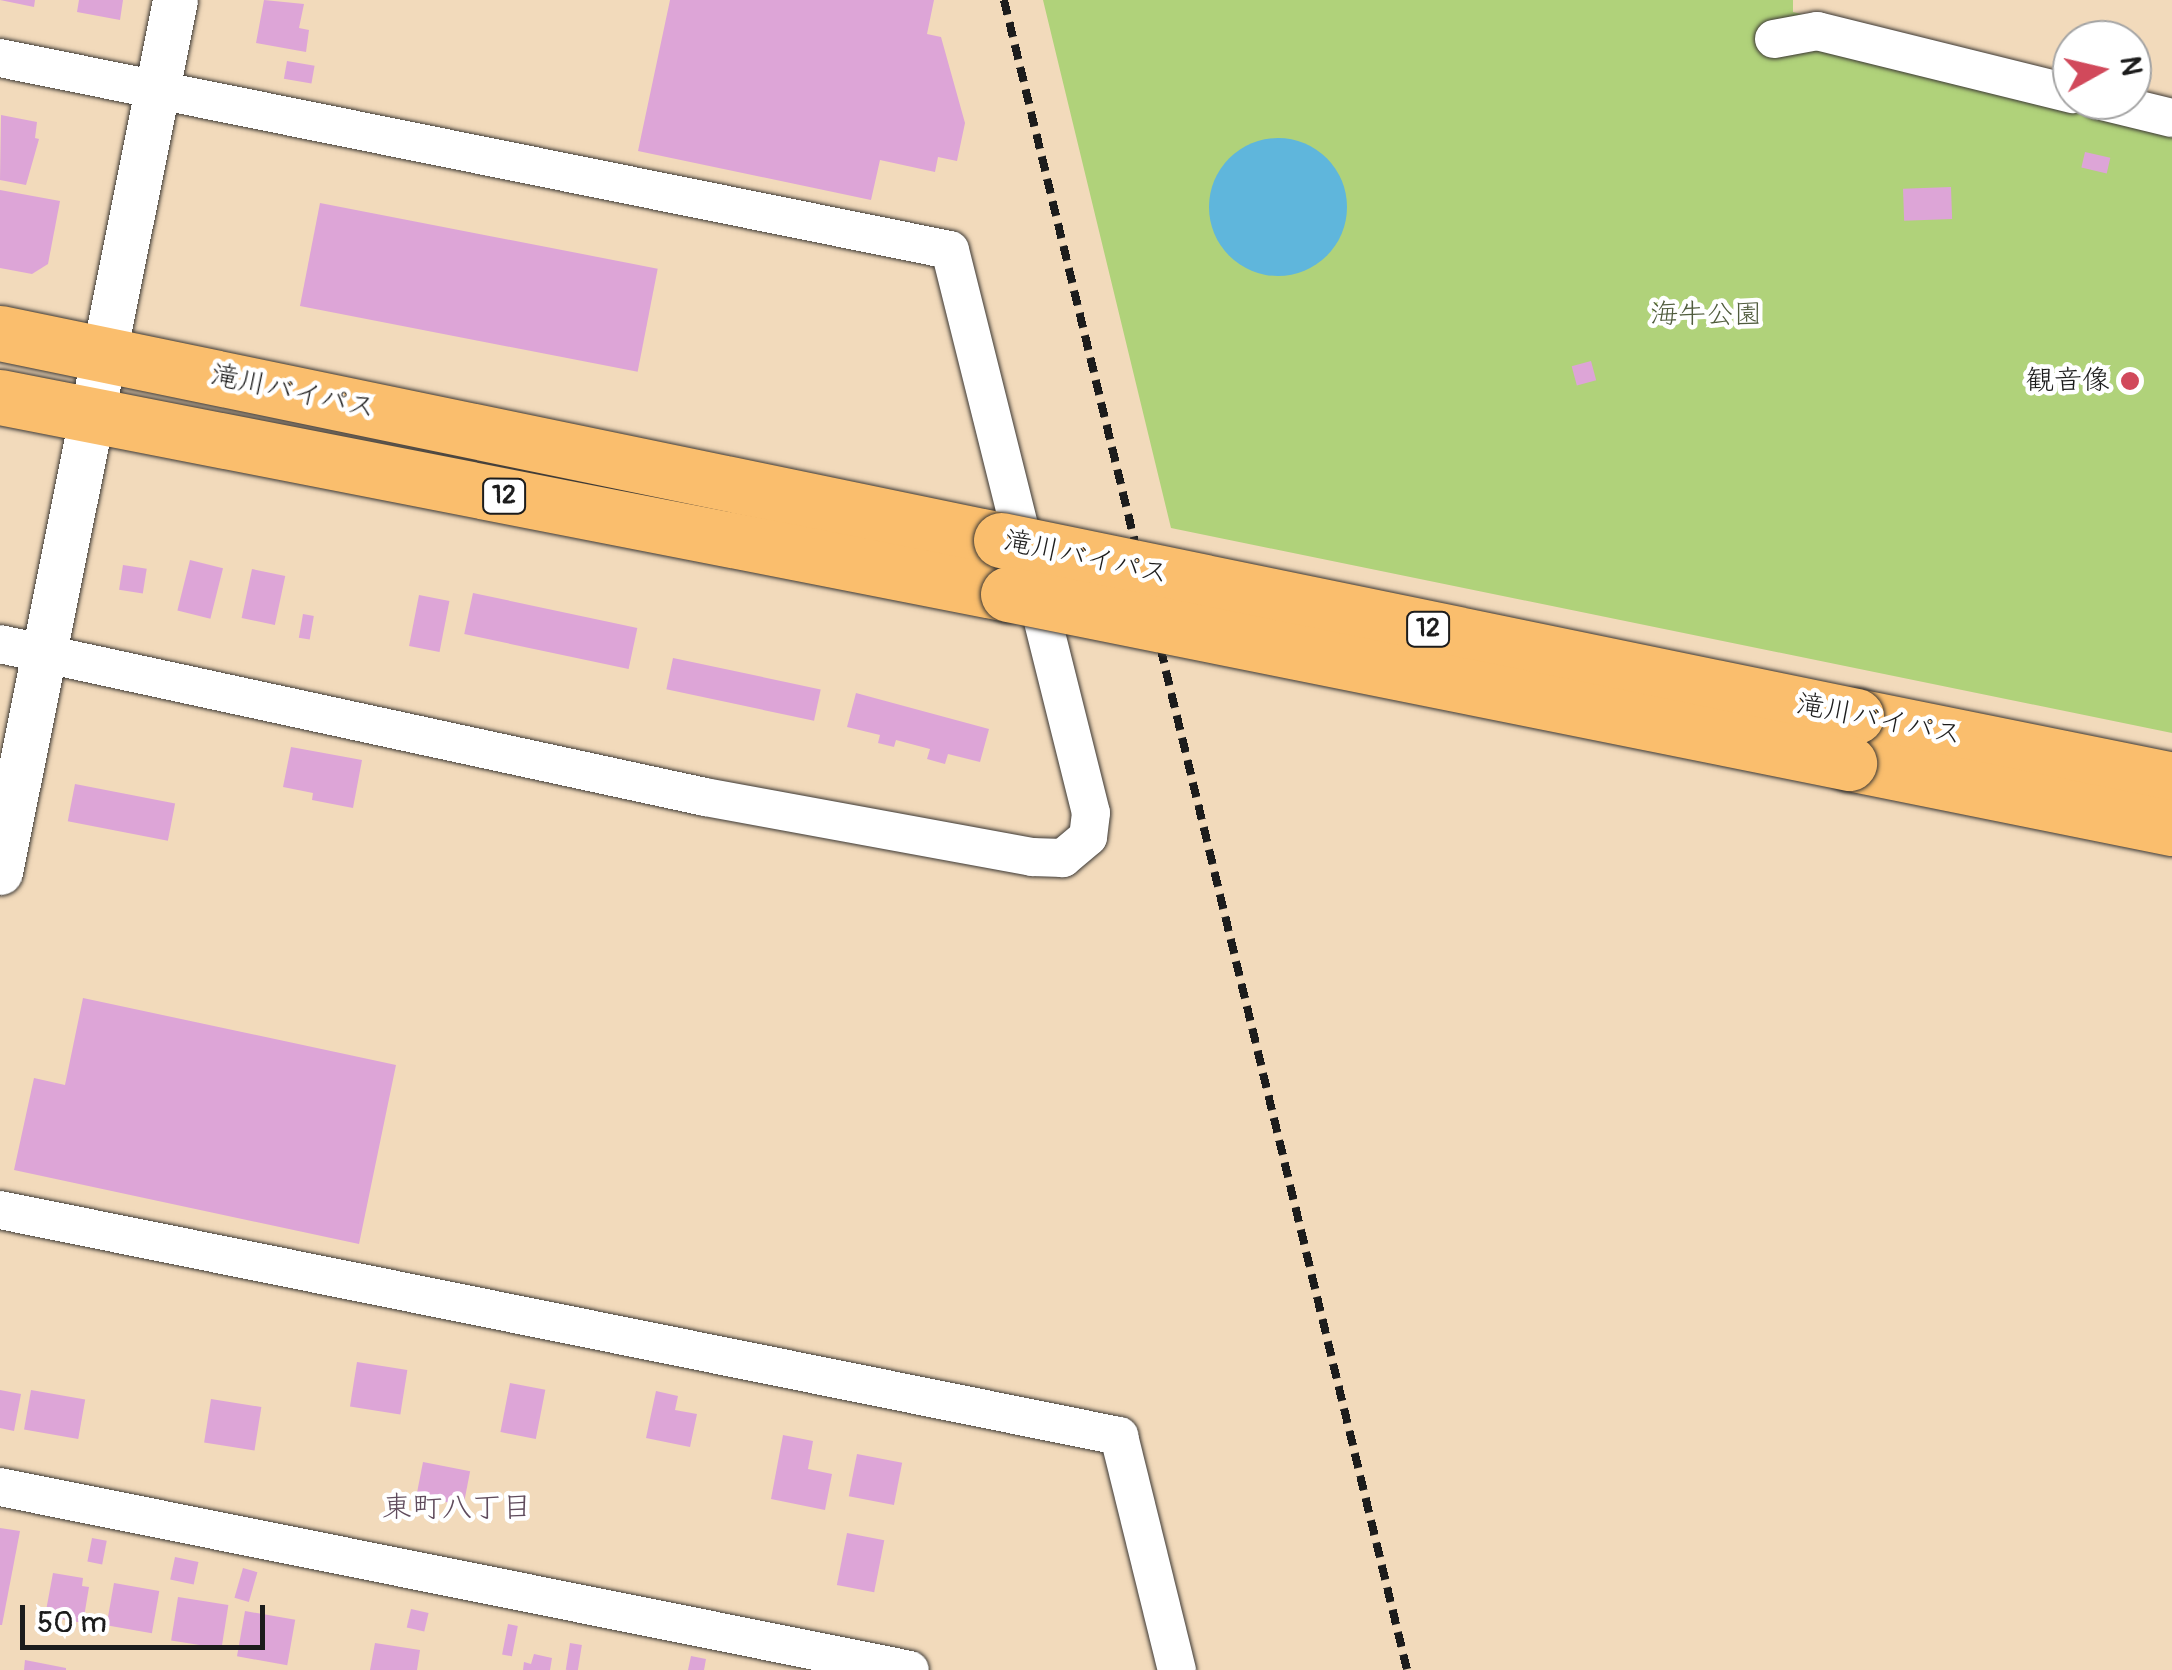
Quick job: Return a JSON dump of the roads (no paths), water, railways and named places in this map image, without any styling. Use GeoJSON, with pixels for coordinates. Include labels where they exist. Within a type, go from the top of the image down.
{"type":"FeatureCollection","features":[{"type":"Feature","properties":{"kind":"highway","name":"滝川バイパス"},"geometry":{"type":"LineString","coordinates":[[0,333],[1001,540],[1852,740],[2172,828]]}},
{"type":"Feature","properties":{"kind":"highway","name":"滝川バイパス"},"geometry":{"type":"LineString","coordinates":[[0,398],[1008,594],[1852,740],[2172,780]]}},
{"type":"Feature","properties":{"kind":"street"},"geometry":{"type":"LineString","coordinates":[[0,872],[175,0]]}},
{"type":"Feature","properties":{"kind":"street"},"geometry":{"type":"LineString","coordinates":[[1774,40],[1817,31],[2052,89]]}},
{"type":"Feature","properties":{"kind":"street"},"geometry":{"type":"LineString","coordinates":[[0,58],[950,250],[1091,813],[1088,837],[1063,858],[1032,857],[706,798],[0,644]]}},
{"type":"Feature","properties":{"kind":"street"},"geometry":{"type":"LineString","coordinates":[[0,1210],[1119,1436],[1177,1670]]}},
{"type":"Feature","properties":{"kind":"street"},"geometry":{"type":"LineString","coordinates":[[0,1487],[910,1670]]}},
{"type":"Feature","properties":{"kind":"water"},"geometry":{"type":"Polygon","coordinates":[[[1278,138],[1305,143],[1327,158],[1342,180],[1347,207],[1342,234],[1327,256],[1305,271],[1278,276],[1251,271],[1229,256],[1214,234],[1209,207],[1214,180],[1229,158],[1251,143],[1278,138]]]}},
{"type":"Feature","properties":{"kind":"railway"},"geometry":{"type":"LineString","coordinates":[[1004,0],[1407,1670]]}},
{"type":"Feature","properties":{"kind":"place","name":"観音像"},"geometry":{"type":"Point","coordinates":[2130,381]}},
{"type":"Feature","properties":{"kind":"district","name":"東町八丁目"},"geometry":{"type":"Point","coordinates":[457,1508]}},
{"type":"Feature","properties":{"kind":"park label","name":"海牛公園"},"geometry":{"type":"Point","coordinates":[1706,315]}}]}
